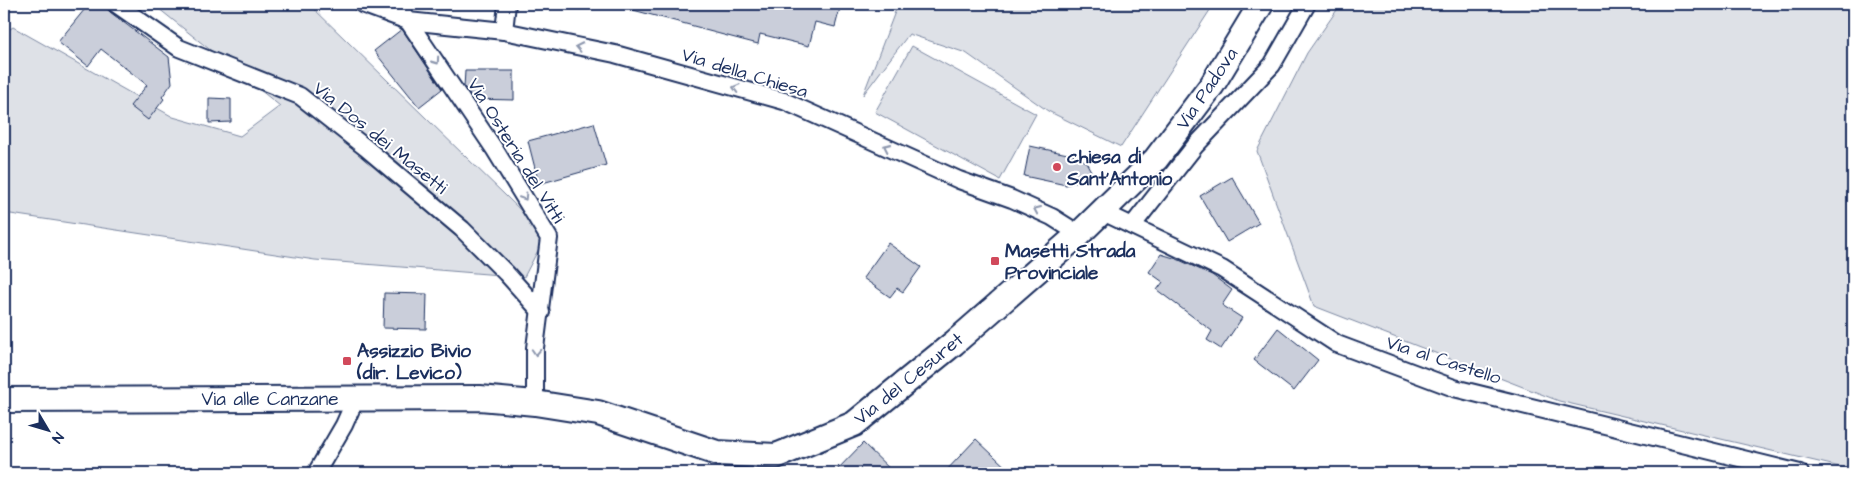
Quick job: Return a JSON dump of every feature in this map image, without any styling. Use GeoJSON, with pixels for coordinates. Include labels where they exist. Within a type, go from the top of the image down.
{"type":"FeatureCollection","features":[{"type":"Feature","properties":{"kind":"main road","name":"Via Padova"},"geometry":{"type":"LineString","coordinates":[[1079,234],[1104,212],[1156,159],[1212,85],[1260,4]]}},
{"type":"Feature","properties":{"kind":"main road","name":"Via del Cesuret"},"geometry":{"type":"LineString","coordinates":[[535,402],[598,413],[717,453],[776,456],[854,424],[954,343],[1079,234]]}},
{"type":"Feature","properties":{"kind":"main road","name":"Via alle Canzane"},"geometry":{"type":"LineString","coordinates":[[4,400],[480,398],[535,402]]}},
{"type":"Feature","properties":{"kind":"street","name":"Via Dos dei Masetti"},"geometry":{"type":"LineString","coordinates":[[116,4],[179,48],[300,96],[462,229],[506,273],[541,312]]}},
{"type":"Feature","properties":{"kind":"street","name":"Via della Chiesa"},"geometry":{"type":"LineString","coordinates":[[362,4],[408,21],[504,31],[615,54],[784,101],[959,180],[1012,199],[1052,217],[1079,234]]}},
{"type":"Feature","properties":{"kind":"street","name":"Via Osteria del Vitti"},"geometry":{"type":"LineString","coordinates":[[398,4],[495,150],[549,238],[535,348],[535,402]]}},
{"type":"Feature","properties":{"kind":"street"},"geometry":{"type":"LineString","coordinates":[[504,31],[507,4]]}},
{"type":"Feature","properties":{"kind":"street"},"geometry":{"type":"LineString","coordinates":[[1132,226],[1195,146],[1272,65],[1307,4]]}},
{"type":"Feature","properties":{"kind":"street","name":"Via al Castello"},"geometry":{"type":"LineString","coordinates":[[1104,212],[1222,269],[1336,344],[1454,388],[1800,473]]}},
{"type":"Feature","properties":{"kind":"street"},"geometry":{"type":"LineString","coordinates":[[316,473],[344,425],[356,398]]}},
{"type":"Feature","properties":{"kind":"shaded area"},"geometry":{"type":"Polygon","coordinates":[[[153,4],[309,4],[546,235],[524,277],[315,260],[4,213],[4,33],[13,27],[173,117],[240,136],[280,106],[153,4]]]}},
{"type":"Feature","properties":{"kind":"shaded area"},"geometry":{"type":"Polygon","coordinates":[[[898,4],[1214,4],[1121,147],[1048,111],[966,53],[909,34],[863,95],[898,4]]]}},
{"type":"Feature","properties":{"kind":"shaded area"},"geometry":{"type":"Polygon","coordinates":[[[1341,4],[1853,4],[1853,470],[1559,401],[1314,306],[1257,151],[1307,53],[1341,4]]]}},
{"type":"Feature","properties":{"kind":"shaded area"},"geometry":{"type":"Polygon","coordinates":[[[912,46],[1036,114],[1000,180],[875,112],[912,46]]]}},
{"type":"Feature","properties":{"kind":"building"},"geometry":{"type":"Polygon","coordinates":[[[89,4],[102,4],[169,57],[172,83],[162,97],[164,99],[148,120],[130,106],[147,85],[101,49],[88,66],[58,42],[89,4]]]}},
{"type":"Feature","properties":{"kind":"building"},"geometry":{"type":"Polygon","coordinates":[[[634,4],[841,4],[835,27],[815,22],[809,46],[760,34],[758,44],[633,10],[634,4]]]}},
{"type":"Feature","properties":{"kind":"building"},"geometry":{"type":"Polygon","coordinates":[[[402,29],[442,89],[419,107],[374,51],[402,29]]]}},
{"type":"Feature","properties":{"kind":"building"},"geometry":{"type":"Polygon","coordinates":[[[465,71],[514,71],[514,100],[473,99],[464,87],[465,71]]]}},
{"type":"Feature","properties":{"kind":"building"},"geometry":{"type":"Polygon","coordinates":[[[209,98],[231,99],[231,122],[209,123],[209,98]]]}},
{"type":"Feature","properties":{"kind":"building"},"geometry":{"type":"Polygon","coordinates":[[[594,123],[606,165],[539,184],[528,141],[594,123]]]}},
{"type":"Feature","properties":{"kind":"building","name":"chiesa di Sant'Antonio"},"geometry":{"type":"Polygon","coordinates":[[[1030,146],[1077,156],[1086,162],[1091,171],[1088,178],[1066,185],[1024,176],[1030,146]]]}},
{"type":"Feature","properties":{"kind":"building"},"geometry":{"type":"Polygon","coordinates":[[[1232,177],[1259,223],[1227,242],[1200,196],[1232,177]]]}},
{"type":"Feature","properties":{"kind":"building"},"geometry":{"type":"Polygon","coordinates":[[[888,243],[921,267],[903,292],[897,288],[890,297],[863,278],[888,243]]]}},
{"type":"Feature","properties":{"kind":"building"},"geometry":{"type":"Polygon","coordinates":[[[1161,254],[1212,275],[1232,290],[1222,305],[1242,318],[1221,349],[1207,340],[1212,331],[1157,290],[1163,282],[1149,272],[1161,254]]]}},
{"type":"Feature","properties":{"kind":"building"},"geometry":{"type":"Polygon","coordinates":[[[384,293],[427,294],[426,329],[383,328],[384,293]]]}},
{"type":"Feature","properties":{"kind":"building"},"geometry":{"type":"Polygon","coordinates":[[[1278,328],[1318,360],[1294,391],[1254,360],[1278,328]]]}},
{"type":"Feature","properties":{"kind":"building"},"geometry":{"type":"Polygon","coordinates":[[[976,439],[1012,473],[944,473],[976,439]]]}},
{"type":"Feature","properties":{"kind":"building"},"geometry":{"type":"Polygon","coordinates":[[[863,443],[894,473],[834,473],[863,443]]]}},
{"type":"Feature","properties":{"kind":"place","name":"chiesa di Sant'Antonio"},"geometry":{"type":"Point","coordinates":[1057,167]}},
{"type":"Feature","properties":{"kind":"place","name":"Masetti Strada Provinciale"},"geometry":{"type":"Point","coordinates":[995,261]}},
{"type":"Feature","properties":{"kind":"place","name":"Assizzio Bivio (dir. Levico)"},"geometry":{"type":"Point","coordinates":[347,361]}}]}
